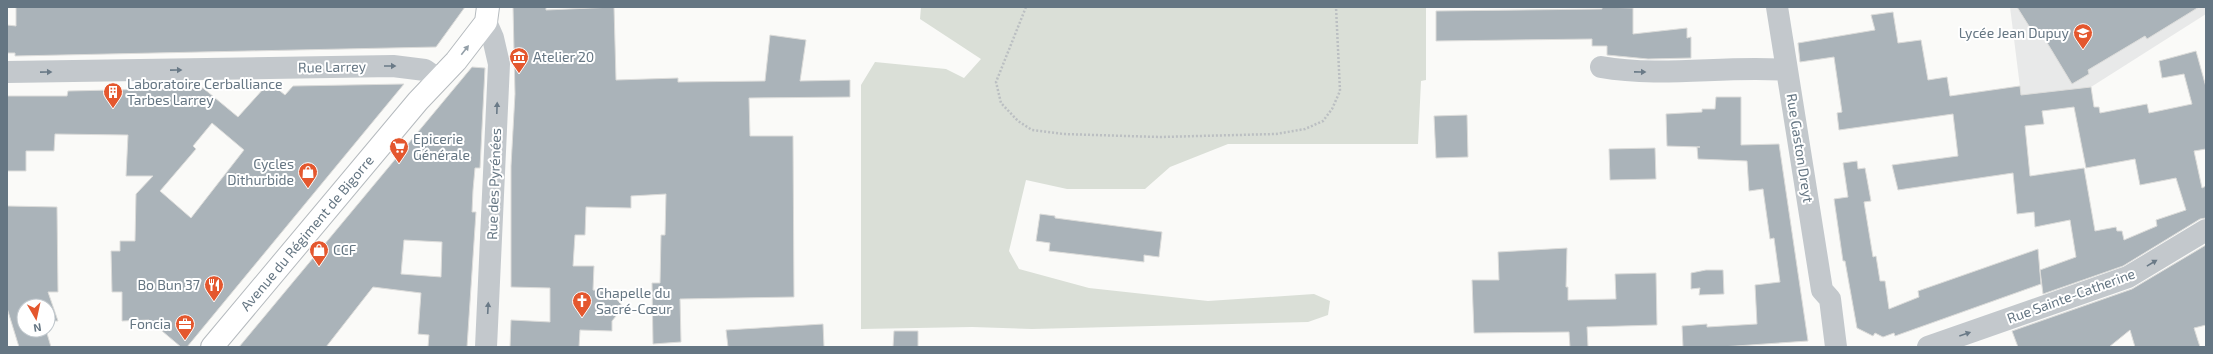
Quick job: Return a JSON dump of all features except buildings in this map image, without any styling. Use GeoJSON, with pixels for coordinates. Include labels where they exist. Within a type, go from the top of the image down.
{"type":"FeatureCollection","features":[{"type":"Feature","properties":{"kind":"main road","name":"Avenue du Régiment de Bigorre"},"geometry":{"type":"LineString","coordinates":[[212,347],[438,79],[456,61],[487,15]]}},
{"type":"Feature","properties":{"kind":"street","name":"Rue Gaston Dreyt"},"geometry":{"type":"LineString","coordinates":[[1777,7],[1822,290],[1830,299],[1836,347]]}},
{"type":"Feature","properties":{"kind":"street","name":"Rue des Pyrénées"},"geometry":{"type":"LineString","coordinates":[[486,347],[499,64],[487,15]]}},
{"type":"Feature","properties":{"kind":"street","name":"Rue Larrey"},"geometry":{"type":"LineString","coordinates":[[7,72],[393,66],[425,70],[438,79]]}},
{"type":"Feature","properties":{"kind":"street"},"geometry":{"type":"LineString","coordinates":[[1601,67],[1628,72],[1679,73],[1768,68],[1787,70]]}},
{"type":"Feature","properties":{"kind":"street","name":"Rue Sainte-Catherine"},"geometry":{"type":"LineString","coordinates":[[1928,347],[2128,277],[2206,230]]}},
{"type":"Feature","properties":{"kind":"street","name":"Rue Gaston Dreyt"},"geometry":{"type":"LineString","coordinates":[[1822,290],[1817,298],[1816,307],[1822,347]]}},
{"type":"Feature","properties":{"kind":"path"},"geometry":{"type":"LineString","coordinates":[[1026,7],[996,82],[1001,103],[1018,121],[1032,130],[1063,134],[1160,137],[1276,134],[1305,130],[1323,121],[1332,109],[1340,90],[1336,7]]}},
{"type":"Feature","properties":{"kind":"shaded area"},"geometry":{"type":"Polygon","coordinates":[[[921,7],[1426,7],[1426,80],[1421,81],[1418,144],[1228,144],[1170,167],[1145,189],[1067,189],[1026,180],[1009,251],[1019,269],[1089,288],[1208,301],[1314,294],[1330,301],[1328,315],[1308,322],[1032,329],[972,327],[861,329],[861,85],[875,62],[946,69],[964,78],[981,59],[920,19],[921,7]]]}},
{"type":"Feature","properties":{"kind":"shaded area","name":"Lycée Jean Dupuy"},"geometry":{"type":"Polygon","coordinates":[[[2010,7],[2206,7],[2206,14],[2091,87],[2021,95],[2010,7]]]}},
{"type":"Feature","properties":{"kind":"place","name":"Lycée Jean Dupuy"},"geometry":{"type":"Point","coordinates":[2083,50]}},
{"type":"Feature","properties":{"kind":"place","name":"Atelier 20"},"geometry":{"type":"Point","coordinates":[519,74]}},
{"type":"Feature","properties":{"kind":"place","name":"Laboratoire Cerballiance Tarbes Larrey"},"geometry":{"type":"Point","coordinates":[113,109]}},
{"type":"Feature","properties":{"kind":"place","name":"Epicerie Générale"},"geometry":{"type":"Point","coordinates":[399,164]}},
{"type":"Feature","properties":{"kind":"place","name":"Cycles Dithurbide"},"geometry":{"type":"Point","coordinates":[308,189]}},
{"type":"Feature","properties":{"kind":"place","name":"CCF"},"geometry":{"type":"Point","coordinates":[319,267]}},
{"type":"Feature","properties":{"kind":"place","name":"Bo Bun 37"},"geometry":{"type":"Point","coordinates":[214,302]}},
{"type":"Feature","properties":{"kind":"place","name":"Chapelle du Sacré-Cœur"},"geometry":{"type":"Point","coordinates":[582,318]}},
{"type":"Feature","properties":{"kind":"place","name":"Foncia"},"geometry":{"type":"Point","coordinates":[185,341]}}]}
